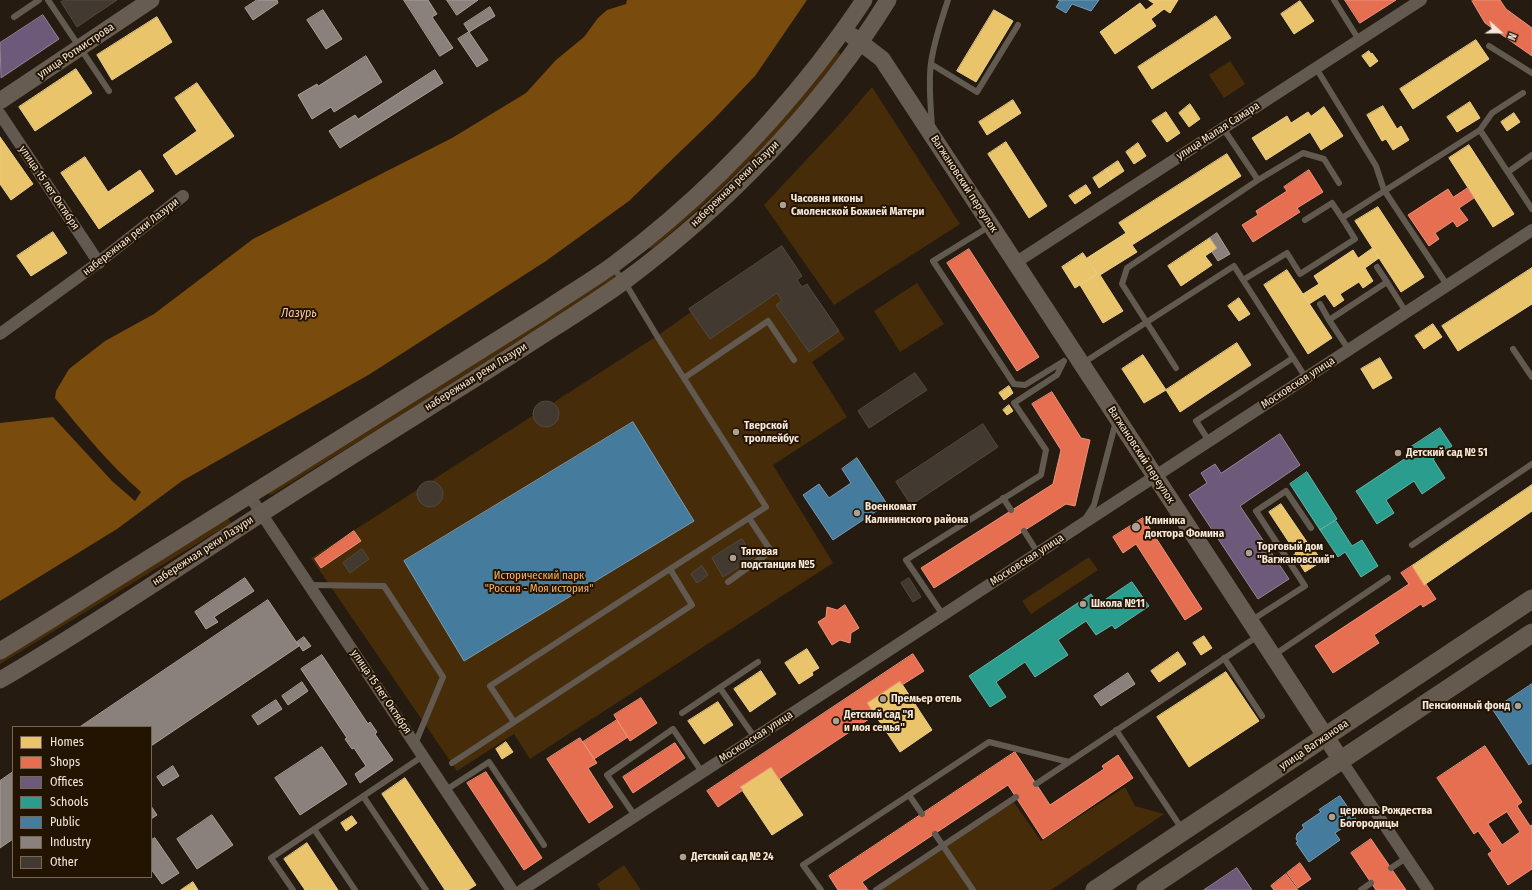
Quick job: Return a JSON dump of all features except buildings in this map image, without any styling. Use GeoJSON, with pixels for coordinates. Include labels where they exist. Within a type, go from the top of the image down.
{"type":"FeatureCollection","features":[{"type":"Feature","properties":{"kind":"main road","name":"улица Ротмистрова"},"geometry":{"type":"LineString","coordinates":[[0,101],[152,0]]}},
{"type":"Feature","properties":{"kind":"main road","name":"набережная реки Лазури"},"geometry":{"type":"LineString","coordinates":[[0,650],[52,619],[545,310],[612,266],[679,211],[726,167],[784,105],[844,29],[864,0]]}},
{"type":"Feature","properties":{"kind":"main road","name":"набережная реки Лазури"},"geometry":{"type":"LineString","coordinates":[[0,680],[67,641],[261,513],[501,362],[624,281],[688,229],[757,164],[808,108],[860,42],[888,0]]}},
{"type":"Feature","properties":{"kind":"main road","name":"Вагжановский переулок"},"geometry":{"type":"LineString","coordinates":[[844,29],[882,60],[1016,263],[1073,359],[1117,418],[1341,760]]}},
{"type":"Feature","properties":{"kind":"main road","name":"улица Вагжанова"},"geometry":{"type":"LineString","coordinates":[[1095,890],[1532,599]]}},
{"type":"Feature","properties":{"kind":"main road"},"geometry":{"type":"LineString","coordinates":[[1146,890],[1532,633]]}},
{"type":"Feature","properties":{"kind":"street","name":"улица Малая Самара"},"geometry":{"type":"LineString","coordinates":[[1016,263],[1421,0]]}},
{"type":"Feature","properties":{"kind":"street","name":"улица 15 лет Октября"},"geometry":{"type":"LineString","coordinates":[[0,114],[99,263]]}},
{"type":"Feature","properties":{"kind":"street","name":"набережная реки Лазури"},"geometry":{"type":"LineString","coordinates":[[0,334],[99,263],[183,196]]}},
{"type":"Feature","properties":{"kind":"street","name":"Московская улица"},"geometry":{"type":"LineString","coordinates":[[522,890],[1532,230]]}},
{"type":"Feature","properties":{"kind":"street","name":"улица 15 лет Октября"},"geometry":{"type":"LineString","coordinates":[[249,495],[512,890]]}},
{"type":"Feature","properties":{"kind":"street","name":"Вагжановский переулок"},"geometry":{"type":"LineString","coordinates":[[1341,760],[1428,890]]}},
{"type":"Feature","properties":{"kind":"lane"},"geometry":{"type":"LineString","coordinates":[[14,17],[39,0]]}},
{"type":"Feature","properties":{"kind":"lane"},"geometry":{"type":"LineString","coordinates":[[48,0],[110,91]]}},
{"type":"Feature","properties":{"kind":"lane"},"geometry":{"type":"LineString","coordinates":[[933,136],[930,87],[931,64],[938,32],[948,0]]}},
{"type":"Feature","properties":{"kind":"lane"},"geometry":{"type":"LineString","coordinates":[[1334,0],[1359,40]]}},
{"type":"Feature","properties":{"kind":"lane"},"geometry":{"type":"LineString","coordinates":[[931,64],[977,92],[1018,25]]}},
{"type":"Feature","properties":{"kind":"lane"},"geometry":{"type":"LineString","coordinates":[[1489,46],[1532,73]]}},
{"type":"Feature","properties":{"kind":"lane"},"geometry":{"type":"LineString","coordinates":[[1316,68],[1376,166],[1384,190],[1448,285]]}},
{"type":"Feature","properties":{"kind":"lane"},"geometry":{"type":"LineString","coordinates":[[1342,218],[1480,130],[1492,113],[1523,93]]}},
{"type":"Feature","properties":{"kind":"lane"},"geometry":{"type":"LineString","coordinates":[[1223,128],[1258,180]]}},
{"type":"Feature","properties":{"kind":"lane"},"geometry":{"type":"LineString","coordinates":[[1480,130],[1532,209]]}},
{"type":"Feature","properties":{"kind":"lane"},"geometry":{"type":"LineString","coordinates":[[1176,368],[1122,284],[1128,268],[1258,180],[1303,153],[1324,159],[1340,183]]}},
{"type":"Feature","properties":{"kind":"lane"},"geometry":{"type":"LineString","coordinates":[[1508,172],[1532,155]]}},
{"type":"Feature","properties":{"kind":"lane"},"geometry":{"type":"LineString","coordinates":[[1243,280],[1287,253],[1300,274],[1355,239],[1332,203],[1305,220]]}},
{"type":"Feature","properties":{"kind":"lane"},"geometry":{"type":"LineString","coordinates":[[991,225],[933,262],[1014,384],[1025,385],[1146,322],[1234,266],[1306,378]]}},
{"type":"Feature","properties":{"kind":"lane"},"geometry":{"type":"LineString","coordinates":[[514,722],[490,686],[766,507],[657,336],[624,281],[612,266]]}},
{"type":"Feature","properties":{"kind":"lane"},"geometry":{"type":"LineString","coordinates":[[1377,267],[1406,312]]}},
{"type":"Feature","properties":{"kind":"lane"},"geometry":{"type":"LineString","coordinates":[[1329,320],[1387,282]]}},
{"type":"Feature","properties":{"kind":"lane"},"geometry":{"type":"LineString","coordinates":[[1320,304],[1349,350]]}},
{"type":"Feature","properties":{"kind":"lane"},"geometry":{"type":"LineString","coordinates":[[684,378],[768,321],[794,360]]}},
{"type":"Feature","properties":{"kind":"lane"},"geometry":{"type":"LineString","coordinates":[[1513,349],[1532,377]]}},
{"type":"Feature","properties":{"kind":"lane"},"geometry":{"type":"LineString","coordinates":[[1209,441],[1196,421],[1293,358]]}},
{"type":"Feature","properties":{"kind":"lane"},"geometry":{"type":"LineString","coordinates":[[943,615],[906,560],[1041,475],[1046,450],[1014,402],[1057,375],[1073,359]]}},
{"type":"Feature","properties":{"kind":"lane"},"geometry":{"type":"LineString","coordinates":[[1082,524],[1094,505],[1117,418]]}},
{"type":"Feature","properties":{"kind":"lane"},"geometry":{"type":"LineString","coordinates":[[1412,545],[1532,464]]}},
{"type":"Feature","properties":{"kind":"lane"},"geometry":{"type":"LineString","coordinates":[[1036,784],[1224,658],[1255,628],[1305,586],[1256,511],[1286,491],[1311,528]]}},
{"type":"Feature","properties":{"kind":"lane"},"geometry":{"type":"LineString","coordinates":[[1003,498],[1011,510]]}},
{"type":"Feature","properties":{"kind":"lane"},"geometry":{"type":"LineString","coordinates":[[728,582],[771,551],[749,518]]}},
{"type":"Feature","properties":{"kind":"lane"},"geometry":{"type":"LineString","coordinates":[[1024,531],[1038,553]]}},
{"type":"Feature","properties":{"kind":"lane"},"geometry":{"type":"LineString","coordinates":[[452,763],[692,605],[670,569]]}},
{"type":"Feature","properties":{"kind":"lane"},"geometry":{"type":"LineString","coordinates":[[1273,656],[1388,578]]}},
{"type":"Feature","properties":{"kind":"lane"},"geometry":{"type":"LineString","coordinates":[[309,585],[384,586],[444,677],[415,744]]}},
{"type":"Feature","properties":{"kind":"lane"},"geometry":{"type":"LineString","coordinates":[[1224,658],[1262,716]]}},
{"type":"Feature","properties":{"kind":"lane"},"geometry":{"type":"LineString","coordinates":[[682,713],[758,662]]}},
{"type":"Feature","properties":{"kind":"lane"},"geometry":{"type":"LineString","coordinates":[[720,688],[755,738]]}},
{"type":"Feature","properties":{"kind":"lane"},"geometry":{"type":"LineString","coordinates":[[635,816],[607,775],[674,729],[702,772]]}},
{"type":"Feature","properties":{"kind":"lane"},"geometry":{"type":"LineString","coordinates":[[1116,730],[1184,831]]}},
{"type":"Feature","properties":{"kind":"lane"},"geometry":{"type":"LineString","coordinates":[[821,890],[804,865],[989,742],[1070,762]]}},
{"type":"Feature","properties":{"kind":"lane"},"geometry":{"type":"LineString","coordinates":[[293,890],[271,858],[423,756]]}},
{"type":"Feature","properties":{"kind":"lane"},"geometry":{"type":"LineString","coordinates":[[446,790],[489,762],[544,845]]}},
{"type":"Feature","properties":{"kind":"lane"},"geometry":{"type":"LineString","coordinates":[[909,795],[922,814]]}},
{"type":"Feature","properties":{"kind":"lane"},"geometry":{"type":"LineString","coordinates":[[363,796],[426,890]]}},
{"type":"Feature","properties":{"kind":"lane"},"geometry":{"type":"LineString","coordinates":[[876,890],[1016,797]]}},
{"type":"Feature","properties":{"kind":"lane"},"geometry":{"type":"LineString","coordinates":[[314,829],[355,890]]}},
{"type":"Feature","properties":{"kind":"lane"},"geometry":{"type":"LineString","coordinates":[[935,834],[973,890]]}},
{"type":"Feature","properties":{"kind":"lane"},"geometry":{"type":"LineString","coordinates":[[1391,868],[1406,858]]}},
{"type":"Feature","properties":{"kind":"lane"},"geometry":{"type":"LineString","coordinates":[[1361,890],[1371,883]]}},
{"type":"Feature","properties":{"kind":"green space"},"geometry":{"type":"Polygon","coordinates":[[[836,51],[842,55],[811,95],[788,121],[714,195],[655,247],[650,249],[648,245],[836,51]]]}},
{"type":"Feature","properties":{"kind":"green space"},"geometry":{"type":"Polygon","coordinates":[[[1230,61],[1245,84],[1224,98],[1209,75],[1230,61]]]}},
{"type":"Feature","properties":{"kind":"green space"},"geometry":{"type":"Polygon","coordinates":[[[872,87],[960,224],[834,305],[764,205],[840,124],[872,87]]]}},
{"type":"Feature","properties":{"kind":"green space","name":"Исторический парк \"Россия - Моя история\""},"geometry":{"type":"Polygon","coordinates":[[[782,246],[802,276],[797,280],[802,287],[807,284],[845,339],[812,362],[847,417],[773,465],[833,563],[530,759],[514,734],[457,771],[311,558],[657,336],[691,312],[689,309],[782,246]]]}},
{"type":"Feature","properties":{"kind":"green space"},"geometry":{"type":"Polygon","coordinates":[[[613,273],[616,274],[617,278],[421,403],[271,495],[269,494],[269,490],[613,273]]]}},
{"type":"Feature","properties":{"kind":"green space"},"geometry":{"type":"Polygon","coordinates":[[[917,283],[944,324],[900,352],[874,311],[917,283]]]}},
{"type":"Feature","properties":{"kind":"green space"},"geometry":{"type":"Polygon","coordinates":[[[228,517],[231,523],[0,664],[0,657],[228,517]]]}},
{"type":"Feature","properties":{"kind":"green space"},"geometry":{"type":"Polygon","coordinates":[[[1089,557],[1098,570],[1031,614],[1022,601],[1089,557]]]}},
{"type":"Feature","properties":{"kind":"green space"},"geometry":{"type":"Polygon","coordinates":[[[1125,787],[1135,806],[1164,814],[1051,890],[878,890],[1011,798],[1041,841],[1125,787]]]}},
{"type":"Feature","properties":{"kind":"green space"},"geometry":{"type":"Polygon","coordinates":[[[624,865],[641,890],[601,890],[597,884],[624,865]]]}},
{"type":"Feature","properties":{"kind":"water","name":"Лазурь"},"geometry":{"type":"Polygon","coordinates":[[[627,0],[807,0],[755,76],[714,119],[629,201],[546,261],[370,374],[182,481],[117,529],[0,601],[0,423],[53,417],[112,481],[135,501],[141,492],[107,459],[55,398],[56,391],[69,369],[105,341],[154,314],[253,239],[452,138],[526,93],[556,60],[584,37],[598,18],[607,10],[626,4],[627,0]]]}},
{"type":"Feature","properties":{"kind":"place","name":"Часовня иконы Смоленской Божией Матери"},"geometry":{"type":"Point","coordinates":[783,205]}},
{"type":"Feature","properties":{"kind":"place","name":"Тверской троллейбус"},"geometry":{"type":"Point","coordinates":[736,432]}},
{"type":"Feature","properties":{"kind":"place","name":"Детский сад № 51"},"geometry":{"type":"Point","coordinates":[1398,453]}},
{"type":"Feature","properties":{"kind":"place","name":"Военкомат Калининского района"},"geometry":{"type":"Point","coordinates":[857,513]}},
{"type":"Feature","properties":{"kind":"place","name":"Клиника доктора Фомина"},"geometry":{"type":"Point","coordinates":[1136,527]}},
{"type":"Feature","properties":{"kind":"place","name":"Торговый дом \"Вагжановский\""},"geometry":{"type":"Point","coordinates":[1249,553]}},
{"type":"Feature","properties":{"kind":"place","name":"Тяговая подстанция №5"},"geometry":{"type":"Point","coordinates":[733,558]}},
{"type":"Feature","properties":{"kind":"place","name":"Школа №11"},"geometry":{"type":"Point","coordinates":[1083,604]}},
{"type":"Feature","properties":{"kind":"place","name":"Премьер отель"},"geometry":{"type":"Point","coordinates":[883,699]}},
{"type":"Feature","properties":{"kind":"place","name":"Пенсионный фонд"},"geometry":{"type":"Point","coordinates":[1518,706]}},
{"type":"Feature","properties":{"kind":"place","name":"Детский сад \"Я и моя семья\""},"geometry":{"type":"Point","coordinates":[836,721]}},
{"type":"Feature","properties":{"kind":"place","name":"церковь Рождества Богородицы"},"geometry":{"type":"Point","coordinates":[1332,817]}},
{"type":"Feature","properties":{"kind":"place","name":"Детский сад № 24"},"geometry":{"type":"Point","coordinates":[683,857]}}]}
